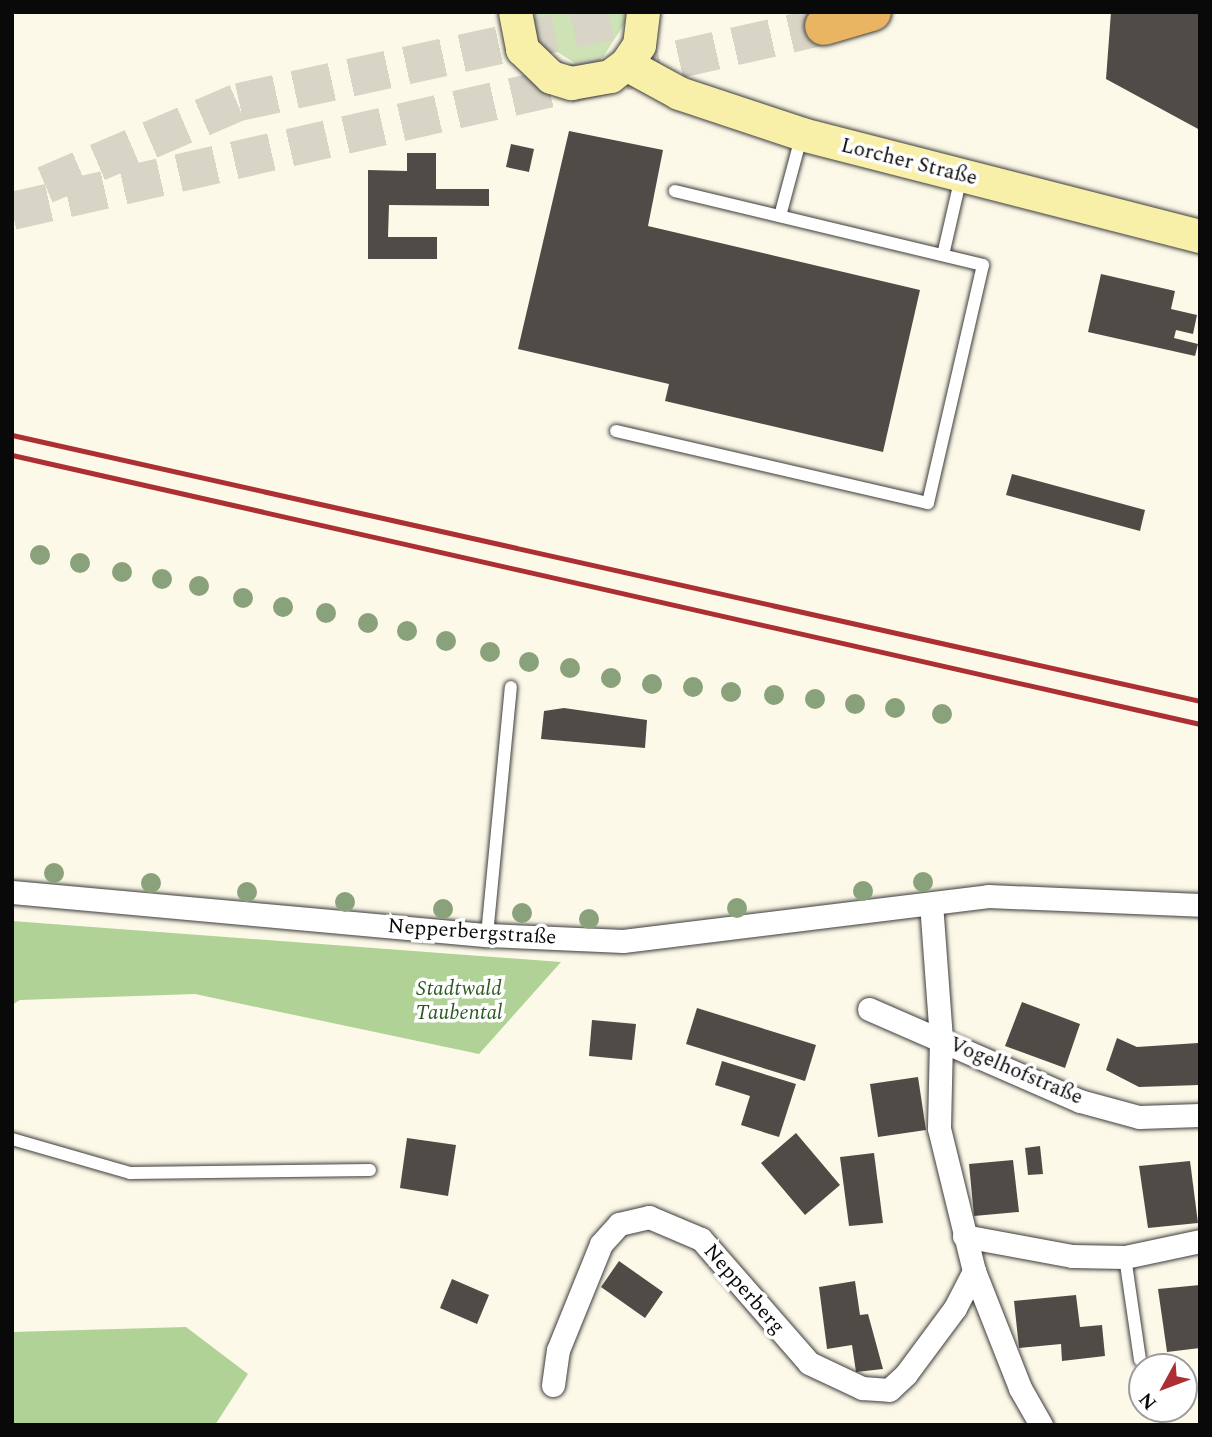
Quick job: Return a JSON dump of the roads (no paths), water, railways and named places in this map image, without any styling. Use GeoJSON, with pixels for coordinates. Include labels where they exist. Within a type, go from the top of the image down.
{"type":"FeatureCollection","features":[{"type":"Feature","properties":{"kind":"highway"},"geometry":{"type":"LineString","coordinates":[[824,26],[872,12]]}},
{"type":"Feature","properties":{"kind":"main road"},"geometry":{"type":"LineString","coordinates":[[515,12],[522,50],[551,77],[591,82],[626,64],[639,45],[643,12]]}},
{"type":"Feature","properties":{"kind":"main road","name":"Lorcher Straße"},"geometry":{"type":"LineString","coordinates":[[626,64],[679,93],[802,134],[1200,236]]}},
{"type":"Feature","properties":{"kind":"street","name":"Nepperbergstraße"},"geometry":{"type":"LineString","coordinates":[[12,892],[487,935],[674,937],[931,904]]}},
{"type":"Feature","properties":{"kind":"street"},"geometry":{"type":"LineString","coordinates":[[931,904],[1037,894],[1200,905]]}},
{"type":"Feature","properties":{"kind":"street","name":"Vogelhofstraße"},"geometry":{"type":"LineString","coordinates":[[931,904],[941,1038],[1080,1101],[1139,1117],[1200,1115]]}},
{"type":"Feature","properties":{"kind":"street"},"geometry":{"type":"LineString","coordinates":[[869,1009],[941,1038],[939,1128],[964,1236],[974,1271],[1041,1425]]}},
{"type":"Feature","properties":{"kind":"street","name":"Nepperberg"},"geometry":{"type":"LineString","coordinates":[[553,1385],[558,1350],[588,1270],[620,1224],[649,1217],[701,1239],[810,1363],[862,1388],[889,1391],[906,1374],[956,1308],[974,1271]]}},
{"type":"Feature","properties":{"kind":"street"},"geometry":{"type":"LineString","coordinates":[[964,1236],[1072,1256],[1125,1257],[1200,1241]]}},
{"type":"Feature","properties":{"kind":"lane"},"geometry":{"type":"LineString","coordinates":[[780,216],[802,134]]}},
{"type":"Feature","properties":{"kind":"lane"},"geometry":{"type":"LineString","coordinates":[[943,255],[961,176]]}},
{"type":"Feature","properties":{"kind":"lane"},"geometry":{"type":"LineString","coordinates":[[616,431],[929,503],[983,265],[675,191]]}},
{"type":"Feature","properties":{"kind":"lane"},"geometry":{"type":"LineString","coordinates":[[487,935],[511,687]]}},
{"type":"Feature","properties":{"kind":"lane"},"geometry":{"type":"LineString","coordinates":[[12,1139],[130,1173],[370,1170]]}},
{"type":"Feature","properties":{"kind":"lane"},"geometry":{"type":"LineString","coordinates":[[1125,1257],[1139,1353]]}},
{"type":"Feature","properties":{"kind":"tunnel"},"geometry":{"type":"LineString","coordinates":[[45,185],[239,102],[653,12]]}},
{"type":"Feature","properties":{"kind":"tunnel"},"geometry":{"type":"LineString","coordinates":[[12,211],[824,26]]}},
{"type":"Feature","properties":{"kind":"railway"},"geometry":{"type":"LineString","coordinates":[[12,435],[1200,701]]}},
{"type":"Feature","properties":{"kind":"railway"},"geometry":{"type":"LineString","coordinates":[[12,455],[1200,724]]}},
{"type":"Feature","properties":{"kind":"park label","name":"Stadtwald Taubental"},"geometry":{"type":"Point","coordinates":[459,1001]}}]}
